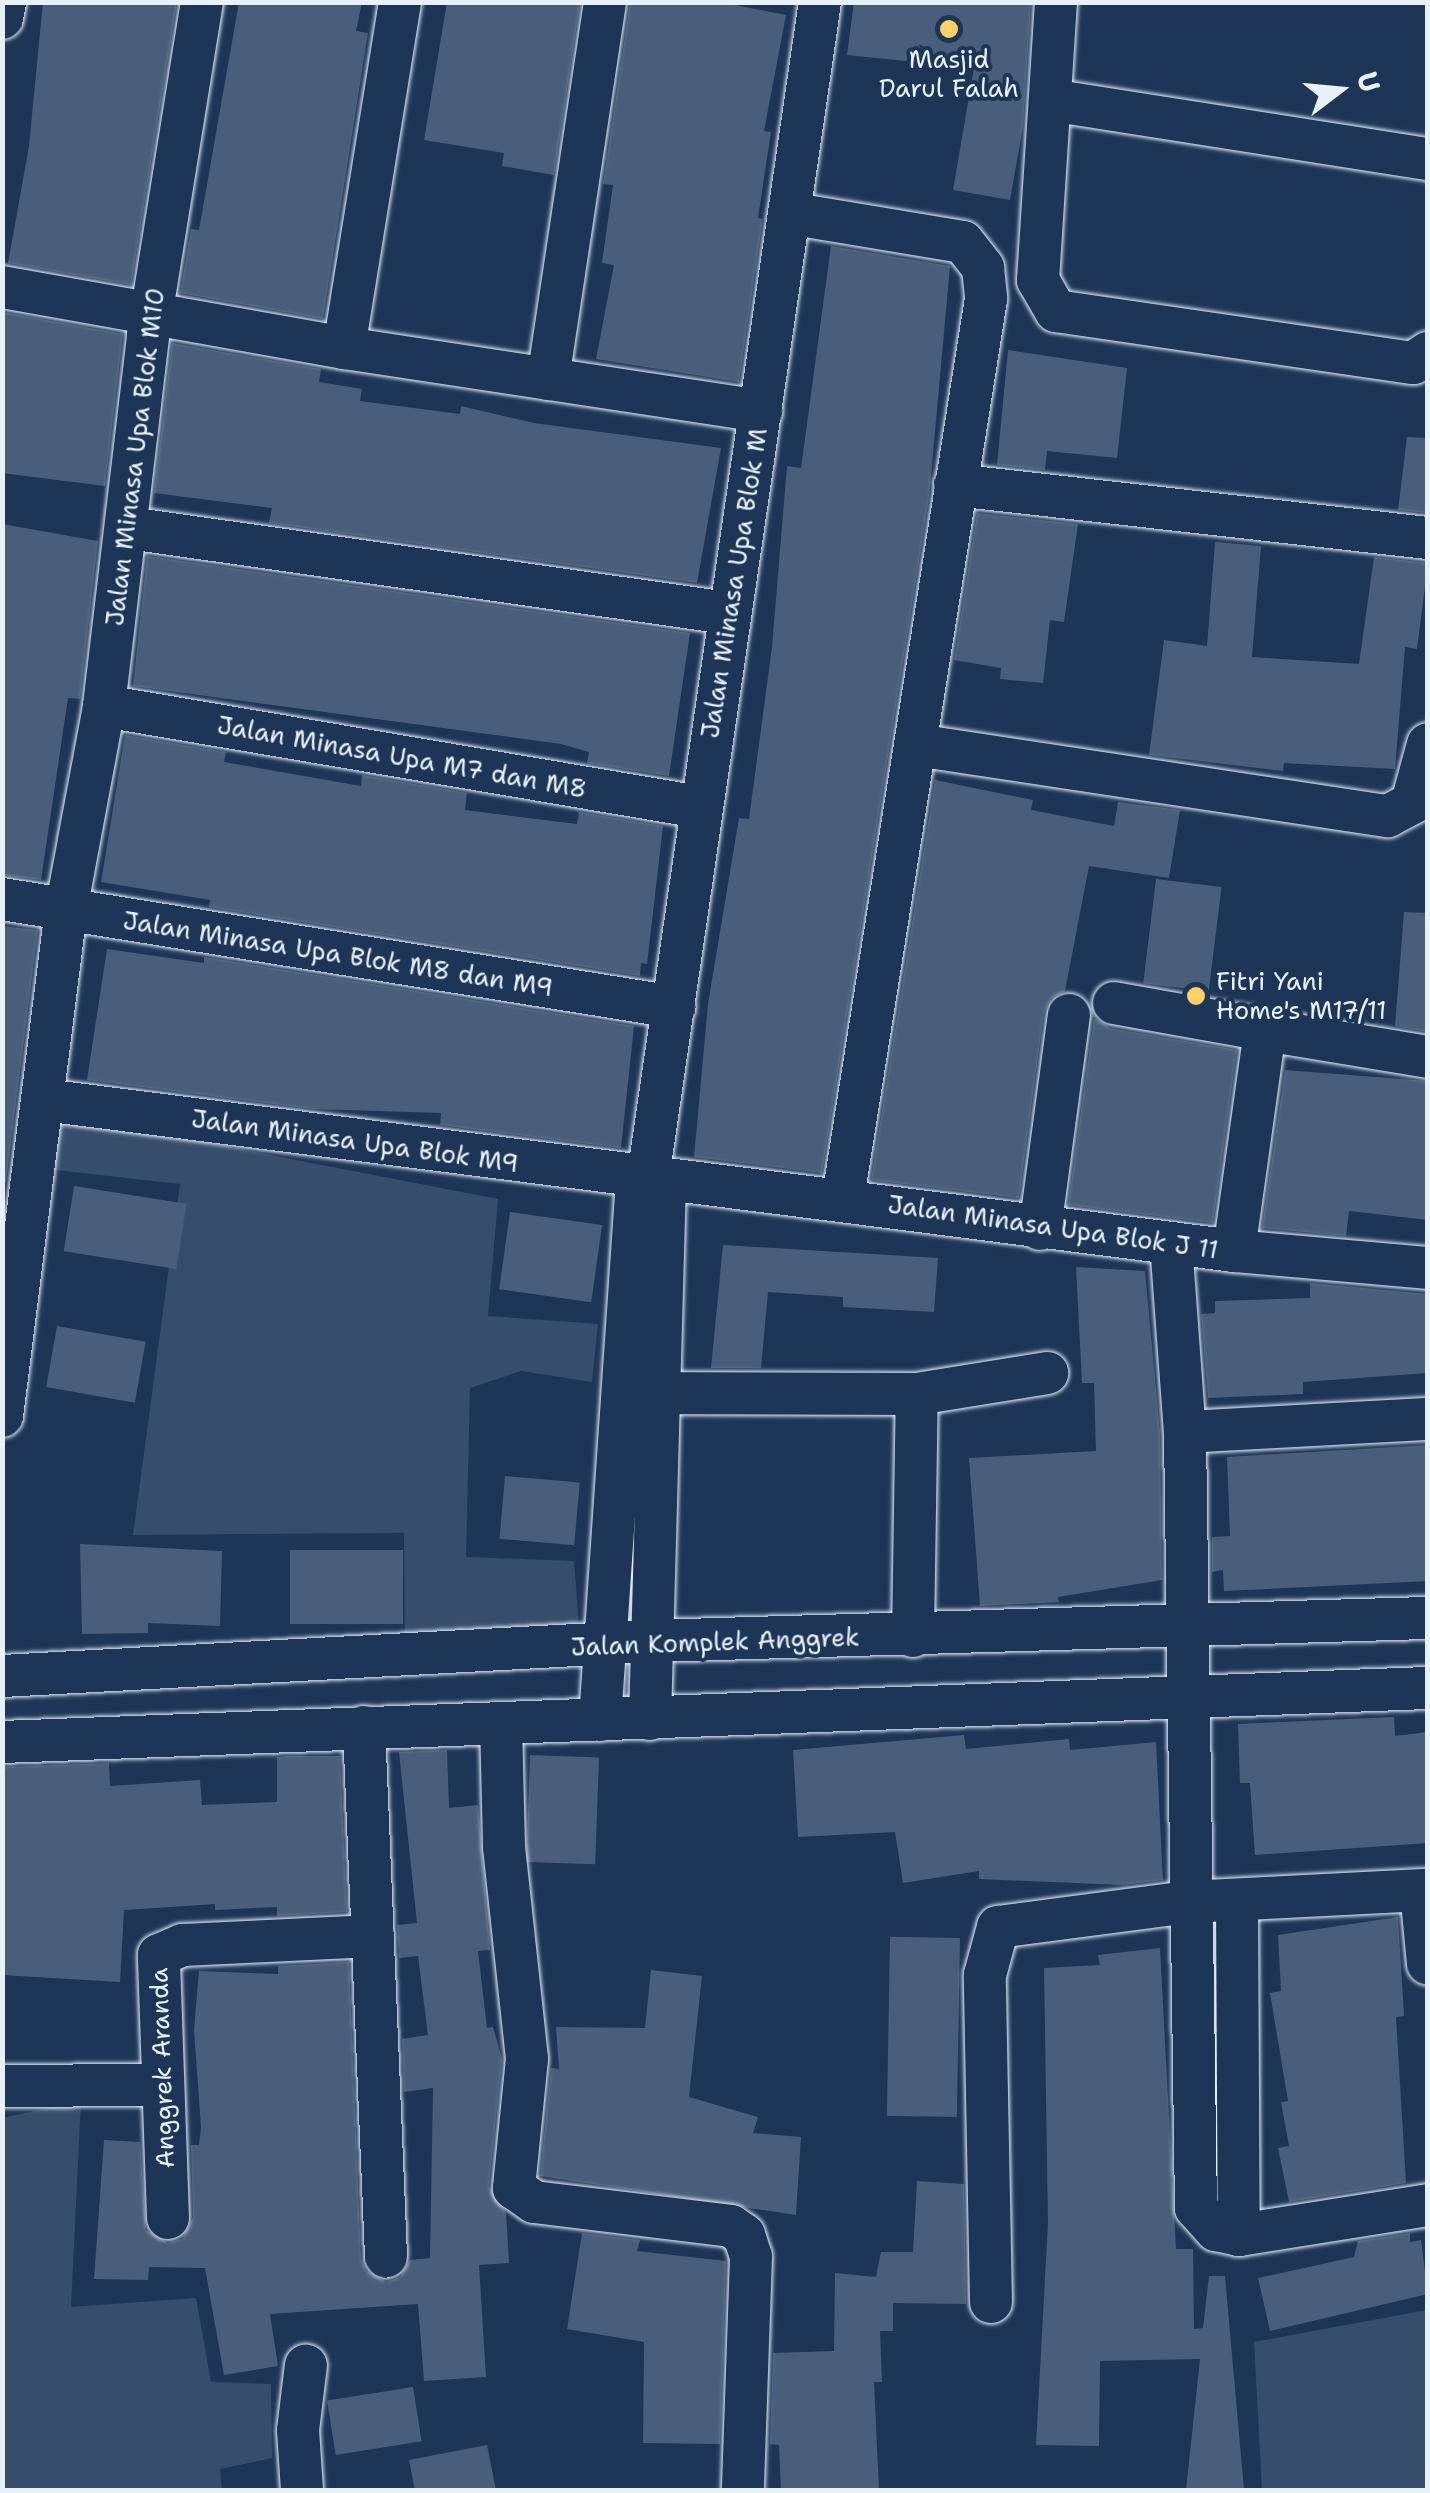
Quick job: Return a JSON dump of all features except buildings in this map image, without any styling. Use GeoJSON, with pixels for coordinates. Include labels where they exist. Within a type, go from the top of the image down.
{"type":"FeatureCollection","features":[{"type":"Feature","properties":{"kind":"street"},"geometry":{"type":"LineString","coordinates":[[2,18],[5,2]]}},
{"type":"Feature","properties":{"kind":"street","name":"Jalan Minasa Upa Blok M10"},"geometry":{"type":"LineString","coordinates":[[2,1416],[66,910],[104,706],[130,528],[151,312],[202,2]]}},
{"type":"Feature","properties":{"kind":"street"},"geometry":{"type":"LineString","coordinates":[[344,348],[400,2]]}},
{"type":"Feature","properties":{"kind":"street"},"geometry":{"type":"LineString","coordinates":[[548,379],[605,2]]}},
{"type":"Feature","properties":{"kind":"street","name":"Jalan Minasa Upa Blok M"},"geometry":{"type":"LineString","coordinates":[[641,1393],[651,1175],[699,807],[727,613],[794,214],[820,2]]}},
{"type":"Feature","properties":{"kind":"street"},"geometry":{"type":"LineString","coordinates":[[1056,2],[1038,280],[1056,311],[1413,363],[1428,353]]}},
{"type":"Feature","properties":{"kind":"street"},"geometry":{"type":"LineString","coordinates":[[1050,100],[1428,159]]}},
{"type":"Feature","properties":{"kind":"street"},"geometry":{"type":"LineString","coordinates":[[794,214],[964,242],[982,268],[986,299],[843,1198]]}},
{"type":"Feature","properties":{"kind":"street"},"geometry":{"type":"LineString","coordinates":[[2,287],[344,348],[761,411]]}},
{"type":"Feature","properties":{"kind":"street"},"geometry":{"type":"LineString","coordinates":[[955,485],[1428,538]]}},
{"type":"Feature","properties":{"kind":"street"},"geometry":{"type":"LineString","coordinates":[[130,528],[727,613]]}},
{"type":"Feature","properties":{"kind":"street","name":"Jalan Minasa Upa M7 dan M8"},"geometry":{"type":"LineString","coordinates":[[104,706],[699,807]]}},
{"type":"Feature","properties":{"kind":"street"},"geometry":{"type":"LineString","coordinates":[[916,745],[1388,816],[1412,802],[1428,744]]}},
{"type":"Feature","properties":{"kind":"street","name":"Jalan Minasa Upa Blok M8 dan M9"},"geometry":{"type":"LineString","coordinates":[[2,899],[674,1007]]}},
{"type":"Feature","properties":{"kind":"street"},"geometry":{"type":"LineString","coordinates":[[1114,1003],[1428,1056]]}},
{"type":"Feature","properties":{"kind":"street"},"geometry":{"type":"LineString","coordinates":[[1040,1229],[1070,1015]]}},
{"type":"Feature","properties":{"kind":"street","name":"Jalan Minasa Upa Blok J 11"},"geometry":{"type":"LineString","coordinates":[[651,1175],[843,1198],[1040,1229],[1234,1251],[1265,1030]]}},
{"type":"Feature","properties":{"kind":"street","name":"Jalan Minasa Upa Blok M9"},"geometry":{"type":"LineString","coordinates":[[44,1100],[651,1175]]}},
{"type":"Feature","properties":{"kind":"street"},"geometry":{"type":"LineString","coordinates":[[1171,1243],[1185,1432],[1192,1696],[1187,1902],[1193,2187],[1204,2220],[1238,2235],[1428,2205]]}},
{"type":"Feature","properties":{"kind":"street"},"geometry":{"type":"LineString","coordinates":[[1234,1251],[1428,1268]]}},
{"type":"Feature","properties":{"kind":"street"},"geometry":{"type":"LineString","coordinates":[[641,1393],[917,1394],[1047,1373]]}},
{"type":"Feature","properties":{"kind":"street"},"geometry":{"type":"LineString","coordinates":[[641,1393],[651,1642],[650,1719]]}},
{"type":"Feature","properties":{"kind":"street"},"geometry":{"type":"LineString","coordinates":[[600,1720],[605,1644],[641,1393]]}},
{"type":"Feature","properties":{"kind":"street"},"geometry":{"type":"LineString","coordinates":[[914,1636],[917,1394]]}},
{"type":"Feature","properties":{"kind":"street"},"geometry":{"type":"LineString","coordinates":[[1185,1432],[1428,1420]]}},
{"type":"Feature","properties":{"kind":"street","name":"Jalan Komplek Anggrek"},"geometry":{"type":"LineString","coordinates":[[2,1676],[651,1642],[1428,1618]]}},
{"type":"Feature","properties":{"kind":"street"},"geometry":{"type":"LineString","coordinates":[[2,1742],[1410,1688]]}},
{"type":"Feature","properties":{"kind":"street"},"geometry":{"type":"LineString","coordinates":[[502,1723],[504,1847],[527,2059],[514,2188],[534,2202],[711,2223],[744,2235],[751,2257],[742,2490]]}},
{"type":"Feature","properties":{"kind":"street"},"geometry":{"type":"LineString","coordinates":[[364,1727],[386,2257]]}},
{"type":"Feature","properties":{"kind":"street"},"geometry":{"type":"LineString","coordinates":[[991,2302],[985,1975],[998,1927],[1187,1902],[1424,1891],[1428,1964]]}},
{"type":"Feature","properties":{"kind":"street"},"geometry":{"type":"LineString","coordinates":[[1237,1900],[1238,2235]]}},
{"type":"Feature","properties":{"kind":"street","name":"Anggrek Aranda"},"geometry":{"type":"LineString","coordinates":[[168,2218],[156,1978],[165,1949],[373,1936]]}},
{"type":"Feature","properties":{"kind":"street"},"geometry":{"type":"LineString","coordinates":[[2,2086],[159,2085]]}},
{"type":"Feature","properties":{"kind":"street"},"geometry":{"type":"LineString","coordinates":[[302,2490],[298,2430],[306,2364]]}},
{"type":"Feature","properties":{"kind":"shaded area"},"geometry":{"type":"Polygon","coordinates":[[[65,1115],[498,1199],[488,1316],[598,1324],[592,1382],[521,1371],[470,1388],[466,1557],[574,1561],[579,1627],[405,1642],[404,1533],[133,1535],[180,1184],[46,1169],[65,1115]]]}},
{"type":"Feature","properties":{"kind":"shaded area"},"geometry":{"type":"Polygon","coordinates":[[[81,2101],[71,2307],[196,2298],[211,2382],[271,2384],[272,2458],[220,2469],[222,2490],[3,2490],[2,2118],[81,2101]]]}},
{"type":"Feature","properties":{"kind":"shaded area"},"geometry":{"type":"Polygon","coordinates":[[[1427,2310],[1427,2488],[1262,2490],[1254,2342],[1427,2310]]]}},
{"type":"Feature","properties":{"kind":"place","name":"Masjid Darul Falah"},"geometry":{"type":"Point","coordinates":[949,29]}},
{"type":"Feature","properties":{"kind":"place","name":"Fitri Yani Home's M17/11"},"geometry":{"type":"Point","coordinates":[1196,996]}}]}
